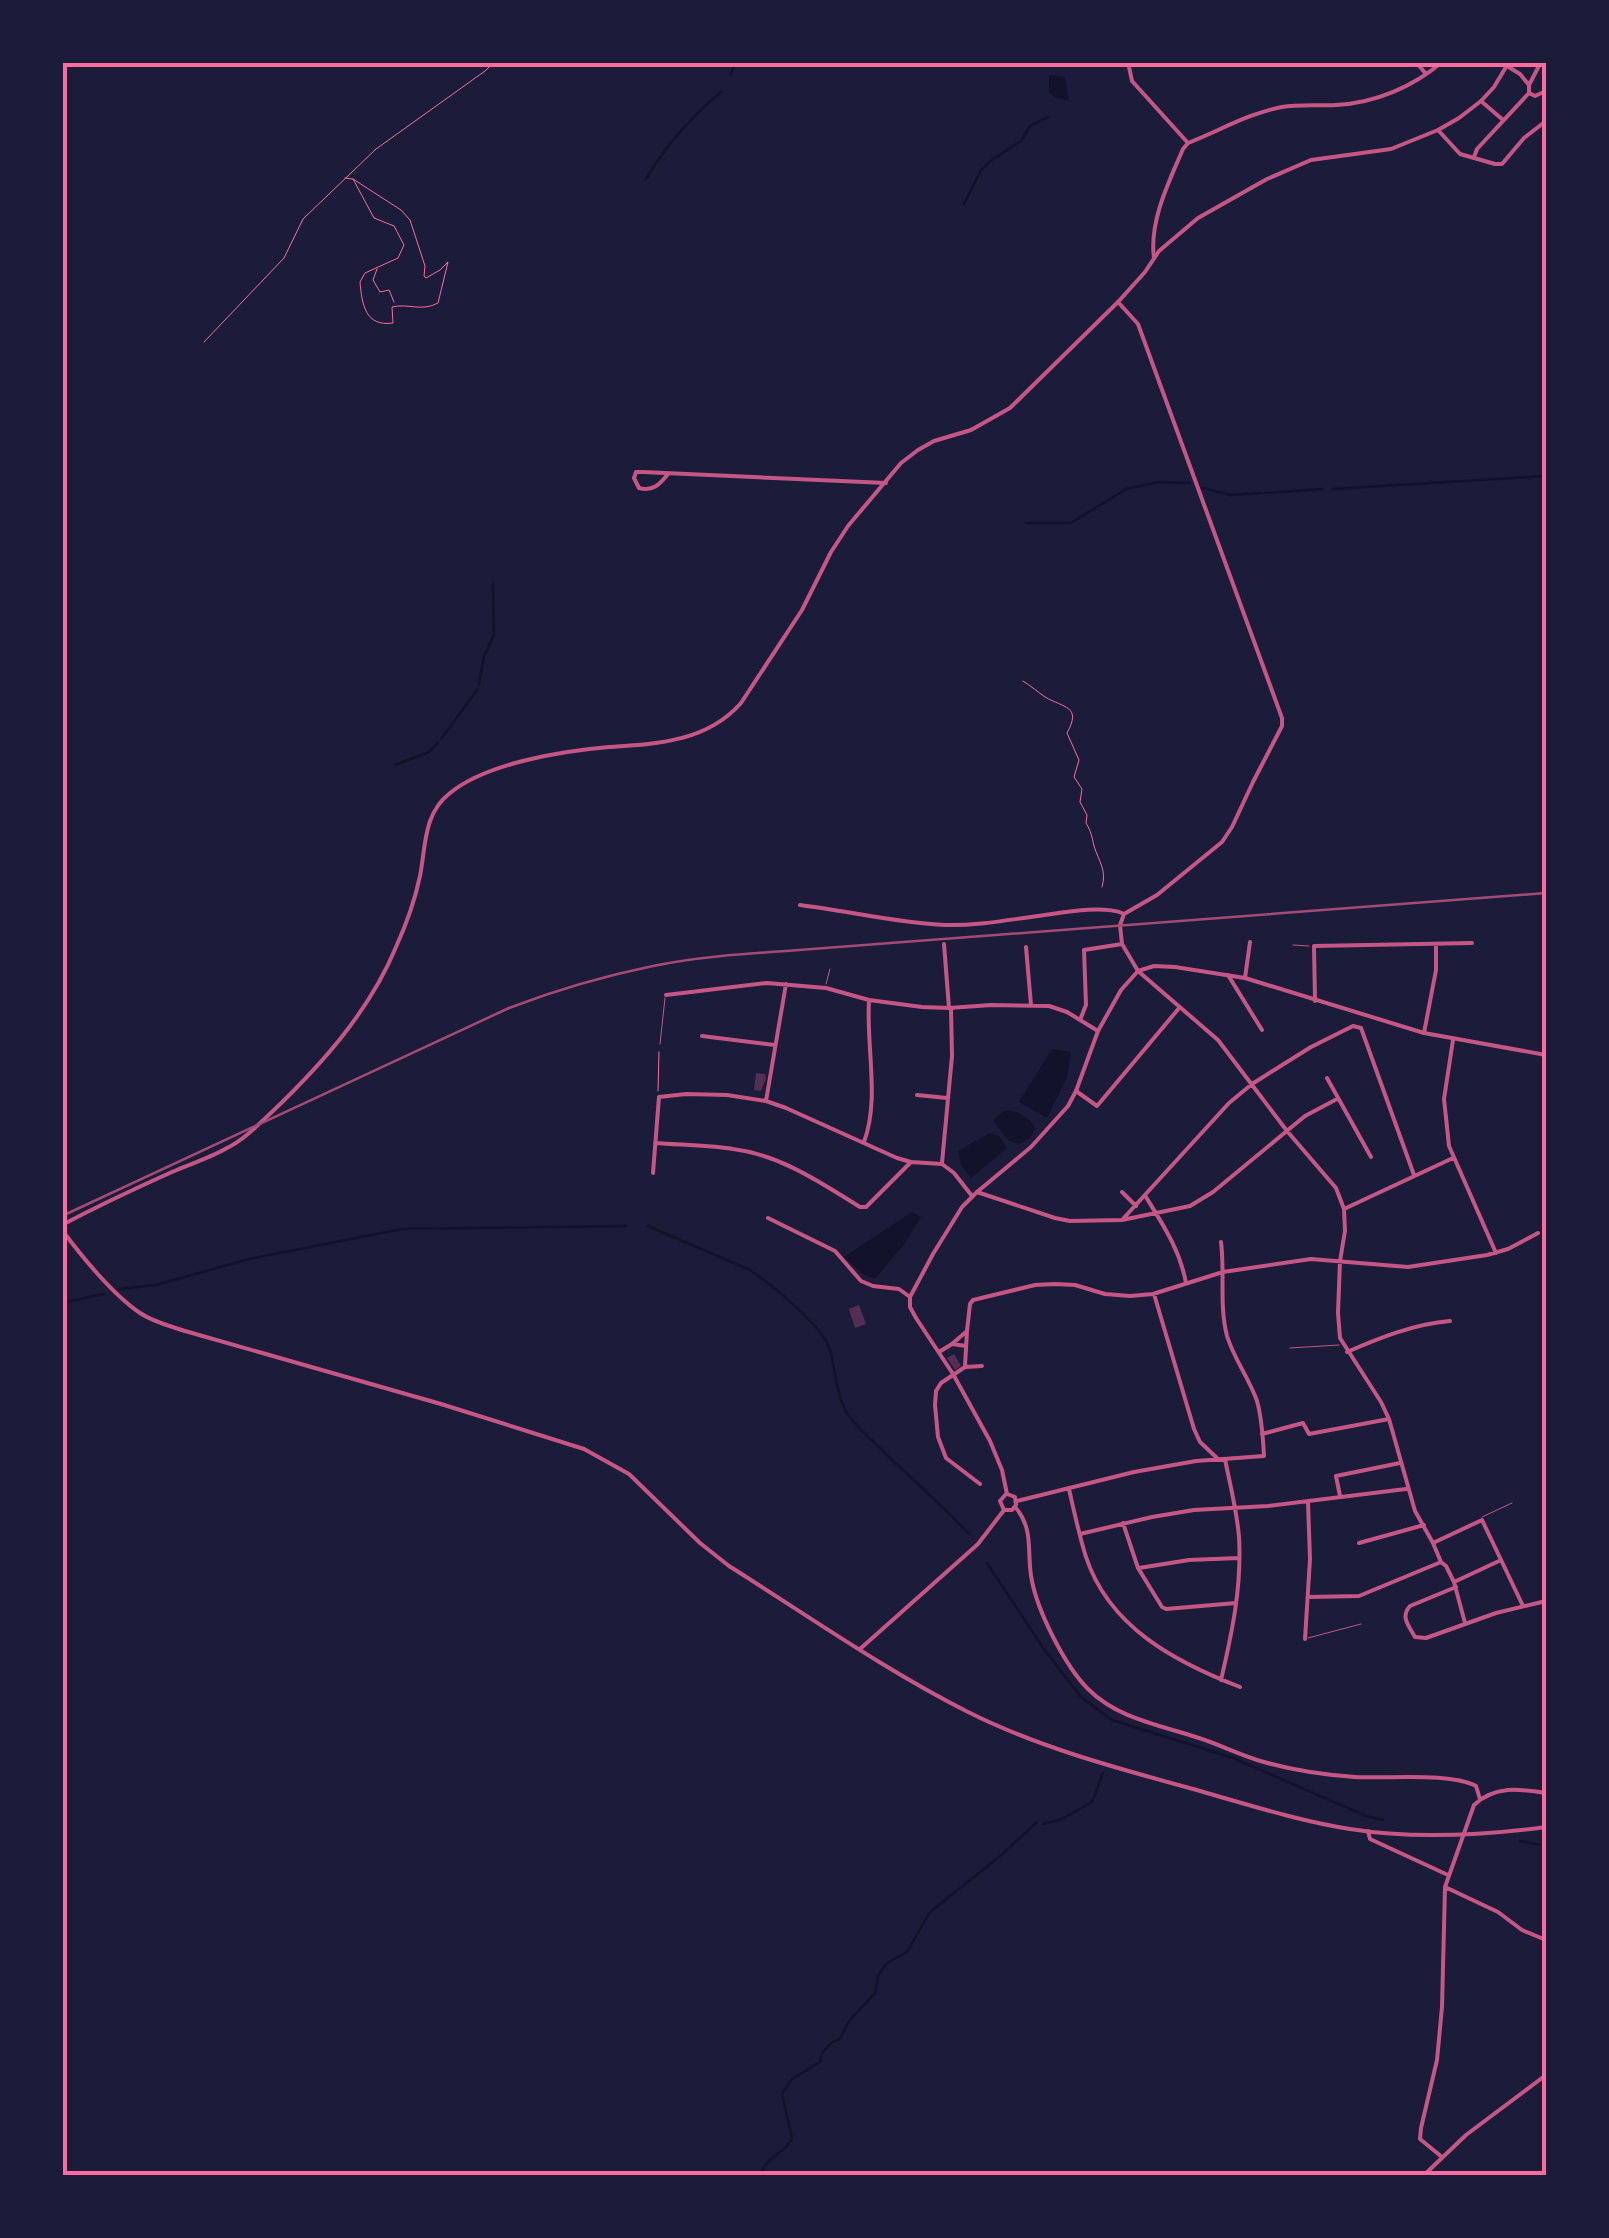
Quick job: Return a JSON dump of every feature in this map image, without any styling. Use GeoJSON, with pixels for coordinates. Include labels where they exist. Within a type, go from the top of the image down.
{"type":"FeatureCollection","features":[{"type":"Feature","properties":{"kind":"street"},"geometry":{"type":"LineString","coordinates":[[1128,62],[1132,80],[1188,143]]}},
{"type":"Feature","properties":{"kind":"street"},"geometry":{"type":"LineString","coordinates":[[1416,62],[1427,75]]}},
{"type":"Feature","properties":{"kind":"street"},"geometry":{"type":"LineString","coordinates":[[1154,258],[1152,243],[1162,201],[1182,149],[1188,143],[1284,106],[1342,105],[1374,99],[1427,75],[1442,62]]}},
{"type":"Feature","properties":{"kind":"street"},"geometry":{"type":"LineString","coordinates":[[1474,157],[1529,92],[1541,62]]}},
{"type":"Feature","properties":{"kind":"street"},"geometry":{"type":"LineString","coordinates":[[1530,85],[1508,64],[1481,101],[1438,130],[1391,148],[1311,160],[1267,179],[1198,218],[1170,240],[1118,302],[1010,408],[970,430],[918,450],[901,463],[848,526],[802,610],[732,714],[678,740],[548,756],[510,765],[452,790],[433,812],[416,892],[384,974],[366,1004],[307,1076],[260,1124],[229,1148],[128,1192],[62,1228],[75,1248],[120,1296],[150,1319],[584,1448],[612,1463],[644,1488],[714,1554],[860,1649],[965,1710],[1036,1742],[1101,1764],[1326,1825],[1368,1832],[1464,1833],[1546,1827]]}},
{"type":"Feature","properties":{"kind":"street"},"geometry":{"type":"LineString","coordinates":[[1529,92],[1534,96],[1546,91]]}},
{"type":"Feature","properties":{"kind":"street"},"geometry":{"type":"LineString","coordinates":[[1481,101],[1503,120]]}},
{"type":"Feature","properties":{"kind":"street"},"geometry":{"type":"LineString","coordinates":[[1438,130],[1460,154],[1502,164],[1524,138],[1546,121]]}},
{"type":"Feature","properties":{"kind":"street"},"geometry":{"type":"LineString","coordinates":[[1118,302],[1138,324],[1282,718],[1282,726],[1222,842],[1120,918],[1122,944],[1138,971],[1218,1040],[1336,1188],[1344,1209],[1345,1231],[1338,1330],[1342,1344],[1380,1402],[1415,1510],[1455,1585],[1466,1623]]}},
{"type":"Feature","properties":{"kind":"street"},"geometry":{"type":"LineString","coordinates":[[668,474],[654,488],[646,490],[639,488],[634,478],[636,472],[886,483]]}},
{"type":"Feature","properties":{"kind":"street"},"geometry":{"type":"LineString","coordinates":[[800,905],[878,919],[946,925],[1066,912],[1113,910],[1124,914]]}},
{"type":"Feature","properties":{"kind":"street"},"geometry":{"type":"LineString","coordinates":[[1244,978],[1250,942]]}},
{"type":"Feature","properties":{"kind":"street"},"geometry":{"type":"LineString","coordinates":[[942,1164],[952,1056],[944,944]]}},
{"type":"Feature","properties":{"kind":"street"},"geometry":{"type":"LineString","coordinates":[[1080,1020],[1086,1005],[1084,950],[1122,944]]}},
{"type":"Feature","properties":{"kind":"street"},"geometry":{"type":"LineString","coordinates":[[1315,1001],[1314,946],[1472,944]]}},
{"type":"Feature","properties":{"kind":"street"},"geometry":{"type":"LineString","coordinates":[[1424,1033],[1436,970],[1436,945]]}},
{"type":"Feature","properties":{"kind":"street"},"geometry":{"type":"LineString","coordinates":[[1026,947],[1031,1005]]}},
{"type":"Feature","properties":{"kind":"street"},"geometry":{"type":"LineString","coordinates":[[1006,1494],[1002,1470],[990,1441],[916,1318],[910,1297],[947,1230],[974,1194],[1031,1147],[1076,1092],[1098,1031],[1121,990],[1138,971],[1154,966],[1175,967],[1244,978],[1424,1033],[1546,1055]]}},
{"type":"Feature","properties":{"kind":"street"},"geometry":{"type":"LineString","coordinates":[[1228,975],[1262,1030]]}},
{"type":"Feature","properties":{"kind":"street"},"geometry":{"type":"LineString","coordinates":[[666,995],[749,984],[786,984],[826,988],[870,1000],[950,1008],[1055,1006],[1098,1031]]}},
{"type":"Feature","properties":{"kind":"street"},"geometry":{"type":"LineString","coordinates":[[766,1101],[786,984]]}},
{"type":"Feature","properties":{"kind":"street"},"geometry":{"type":"LineString","coordinates":[[864,1142],[872,1091],[870,1000]]}},
{"type":"Feature","properties":{"kind":"street"},"geometry":{"type":"LineString","coordinates":[[1076,1092],[1097,1106],[1181,1006]]}},
{"type":"Feature","properties":{"kind":"street"},"geometry":{"type":"LineString","coordinates":[[1366,1017],[1362,1028],[1414,1175]]}},
{"type":"Feature","properties":{"kind":"street"},"geometry":{"type":"LineString","coordinates":[[1122,1220],[1229,1103],[1252,1084],[1311,1046],[1353,1026],[1362,1028]]}},
{"type":"Feature","properties":{"kind":"street"},"geometry":{"type":"LineString","coordinates":[[702,1036],[776,1045]]}},
{"type":"Feature","properties":{"kind":"street"},"geometry":{"type":"LineString","coordinates":[[1454,1040],[1444,1099],[1446,1131],[1452,1158],[1496,1253]]}},
{"type":"Feature","properties":{"kind":"street"},"geometry":{"type":"LineString","coordinates":[[1327,1078],[1371,1158]]}},
{"type":"Feature","properties":{"kind":"street"},"geometry":{"type":"LineString","coordinates":[[654,1173],[659,1097],[726,1095],[766,1101],[911,1162],[942,1164],[974,1194],[1055,1218],[1122,1220],[1190,1206],[1213,1192],[1306,1116],[1337,1099]]}},
{"type":"Feature","properties":{"kind":"street"},"geometry":{"type":"LineString","coordinates":[[917,1095],[948,1098]]}},
{"type":"Feature","properties":{"kind":"street"},"geometry":{"type":"LineString","coordinates":[[655,1143],[734,1148],[767,1156],[797,1169],[860,1207],[866,1207],[911,1162]]}},
{"type":"Feature","properties":{"kind":"street"},"geometry":{"type":"LineString","coordinates":[[1344,1209],[1452,1158]]}},
{"type":"Feature","properties":{"kind":"street"},"geometry":{"type":"LineString","coordinates":[[1122,1192],[1136,1206]]}},
{"type":"Feature","properties":{"kind":"street"},"geometry":{"type":"LineString","coordinates":[[1146,1197],[1172,1239],[1186,1283]]}},
{"type":"Feature","properties":{"kind":"street"},"geometry":{"type":"LineString","coordinates":[[768,1218],[835,1251],[861,1281],[899,1289],[910,1297]]}},
{"type":"Feature","properties":{"kind":"street"},"geometry":{"type":"LineString","coordinates":[[965,1366],[973,1300],[1035,1285],[1074,1285],[1130,1296],[1153,1294],[1222,1272],[1310,1259],[1408,1267],[1496,1253],[1538,1233]]}},
{"type":"Feature","properties":{"kind":"street"},"geometry":{"type":"LineString","coordinates":[[1004,1510],[1134,1472],[1196,1461],[1264,1456],[1256,1401],[1228,1340],[1221,1242]]}},
{"type":"Feature","properties":{"kind":"street"},"geometry":{"type":"LineString","coordinates":[[1153,1294],[1194,1429],[1200,1442],[1222,1459],[1235,1508],[1239,1558],[1236,1603],[1222,1680]]}},
{"type":"Feature","properties":{"kind":"street"},"geometry":{"type":"LineString","coordinates":[[1347,1352],[1398,1332],[1450,1321]]}},
{"type":"Feature","properties":{"kind":"street"},"geometry":{"type":"LineString","coordinates":[[939,1352],[967,1331]]}},
{"type":"Feature","properties":{"kind":"street"},"geometry":{"type":"LineString","coordinates":[[952,1344],[966,1346]]}},
{"type":"Feature","properties":{"kind":"street"},"geometry":{"type":"LineString","coordinates":[[980,1484],[946,1458],[941,1449],[936,1391],[965,1366],[982,1366]]}},
{"type":"Feature","properties":{"kind":"street"},"geometry":{"type":"LineString","coordinates":[[1262,1434],[1303,1423],[1309,1434],[1388,1420]]}},
{"type":"Feature","properties":{"kind":"street"},"geometry":{"type":"LineString","coordinates":[[1340,1496],[1336,1476],[1402,1462]]}},
{"type":"Feature","properties":{"kind":"street"},"geometry":{"type":"LineString","coordinates":[[1080,1534],[1194,1510],[1308,1502],[1408,1488]]}},
{"type":"Feature","properties":{"kind":"street"},"geometry":{"type":"LineString","coordinates":[[1069,1489],[1086,1558],[1096,1581],[1127,1622],[1146,1640],[1189,1666],[1240,1687]]}},
{"type":"Feature","properties":{"kind":"street"},"geometry":{"type":"LineString","coordinates":[[1006,1494],[1014,1495],[1026,1523],[1032,1584],[1054,1636],[1077,1677],[1115,1710],[1263,1762],[1348,1776],[1468,1782],[1476,1786],[1480,1799]]}},
{"type":"Feature","properties":{"kind":"street"},"geometry":{"type":"LineString","coordinates":[[1004,1510],[1000,1501],[1006,1494]]}},
{"type":"Feature","properties":{"kind":"street"},"geometry":{"type":"LineString","coordinates":[[1305,1639],[1311,1531],[1308,1502]]}},
{"type":"Feature","properties":{"kind":"street"},"geometry":{"type":"LineString","coordinates":[[860,1649],[978,1544],[1004,1510]]}},
{"type":"Feature","properties":{"kind":"street"},"geometry":{"type":"LineString","coordinates":[[1434,1543],[1482,1520],[1523,1606]]}},
{"type":"Feature","properties":{"kind":"street"},"geometry":{"type":"LineString","coordinates":[[1123,1524],[1138,1568],[1158,1603],[1166,1608],[1236,1603]]}},
{"type":"Feature","properties":{"kind":"street"},"geometry":{"type":"LineString","coordinates":[[1359,1542],[1424,1525]]}},
{"type":"Feature","properties":{"kind":"street"},"geometry":{"type":"LineString","coordinates":[[1138,1568],[1239,1558]]}},
{"type":"Feature","properties":{"kind":"street"},"geometry":{"type":"LineString","coordinates":[[1501,1560],[1410,1606],[1404,1617],[1415,1637],[1420,1639],[1546,1601]]}},
{"type":"Feature","properties":{"kind":"street"},"geometry":{"type":"LineString","coordinates":[[1308,1597],[1359,1596],[1441,1562]]}},
{"type":"Feature","properties":{"kind":"street"},"geometry":{"type":"LineString","coordinates":[[1442,2156],[1420,2139],[1420,2128],[1437,2060],[1448,1875],[1474,1805],[1480,1799],[1507,1788],[1546,1794]]}},
{"type":"Feature","properties":{"kind":"street"},"geometry":{"type":"LineString","coordinates":[[1368,1832],[1370,1839],[1448,1875]]}},
{"type":"Feature","properties":{"kind":"street"},"geometry":{"type":"LineString","coordinates":[[1445,1887],[1546,1940]]}},
{"type":"Feature","properties":{"kind":"street"},"geometry":{"type":"LineString","coordinates":[[1424,2176],[1466,2135],[1546,2074]]}},
{"type":"Feature","properties":{"kind":"lane"},"geometry":{"type":"LineString","coordinates":[[1293,944],[1314,946]]}},
{"type":"Feature","properties":{"kind":"lane"},"geometry":{"type":"LineString","coordinates":[[826,988],[830,969]]}},
{"type":"Feature","properties":{"kind":"lane"},"geometry":{"type":"LineString","coordinates":[[660,1044],[666,995]]}},
{"type":"Feature","properties":{"kind":"lane"},"geometry":{"type":"LineString","coordinates":[[1290,1348],[1342,1344]]}},
{"type":"Feature","properties":{"kind":"lane"},"geometry":{"type":"LineString","coordinates":[[1482,1520],[1512,1503]]}},
{"type":"Feature","properties":{"kind":"lane"},"geometry":{"type":"LineString","coordinates":[[1305,1639],[1361,1624]]}},
{"type":"Feature","properties":{"kind":"path"},"geometry":{"type":"LineString","coordinates":[[204,342],[284,258],[303,219],[345,178],[376,149],[494,62]]}},
{"type":"Feature","properties":{"kind":"path"},"geometry":{"type":"LineString","coordinates":[[345,178],[353,179],[402,210],[410,220],[426,278],[448,262],[434,306],[396,305],[390,312],[393,323],[382,324],[364,310],[360,282],[365,272],[398,258],[404,245],[394,226],[374,218],[353,179]]}},
{"type":"Feature","properties":{"kind":"path"},"geometry":{"type":"LineString","coordinates":[[378,268],[374,280],[380,292],[390,290],[396,305]]}},
{"type":"Feature","properties":{"kind":"path"},"geometry":{"type":"LineString","coordinates":[[1024,681],[1071,710],[1074,719],[1067,733],[1079,760],[1074,776],[1082,789],[1080,802],[1088,815],[1086,822],[1106,874],[1102,887]]}},
{"type":"Feature","properties":{"kind":"path"},"geometry":{"type":"LineString","coordinates":[[659,1097],[660,1044]]}},
{"type":"Feature","properties":{"kind":"shaded area"},"geometry":{"type":"Polygon","coordinates":[[[1049,75],[1065,77],[1069,101],[1049,92],[1049,75]]]}},
{"type":"Feature","properties":{"kind":"shaded area"},"geometry":{"type":"Polygon","coordinates":[[[1052,1049],[1071,1052],[1067,1077],[1047,1118],[1019,1102],[1052,1049]]]}},
{"type":"Feature","properties":{"kind":"shaded area"},"geometry":{"type":"Polygon","coordinates":[[[1009,1110],[1025,1116],[1035,1129],[1029,1139],[1019,1144],[1009,1141],[993,1121],[1009,1110]]]}},
{"type":"Feature","properties":{"kind":"shaded area"},"geometry":{"type":"Polygon","coordinates":[[[990,1133],[999,1136],[1007,1148],[971,1178],[961,1165],[958,1151],[990,1133]]]}},
{"type":"Feature","properties":{"kind":"shaded area"},"geometry":{"type":"Polygon","coordinates":[[[912,1212],[921,1217],[875,1279],[864,1275],[844,1257],[912,1212]]]}},
{"type":"Feature","properties":{"kind":"building"},"geometry":{"type":"Polygon","coordinates":[[[756,1073],[765,1074],[761,1091],[754,1090],[756,1073]]]}},
{"type":"Feature","properties":{"kind":"building"},"geometry":{"type":"Polygon","coordinates":[[[859,1305],[866,1324],[855,1328],[849,1309],[859,1305]]]}},
{"type":"Feature","properties":{"kind":"building"},"geometry":{"type":"Polygon","coordinates":[[[954,1354],[961,1366],[955,1370],[947,1358],[954,1354]]]}},
{"type":"Feature","properties":{"kind":"waterway"},"geometry":{"type":"LineString","coordinates":[[731,75],[733,68]]}},
{"type":"Feature","properties":{"kind":"waterway"},"geometry":{"type":"LineString","coordinates":[[646,179],[680,132],[721,92]]}},
{"type":"Feature","properties":{"kind":"waterway"},"geometry":{"type":"LineString","coordinates":[[964,204],[981,170],[1021,141],[1030,126],[1048,117]]}},
{"type":"Feature","properties":{"kind":"waterway"},"geometry":{"type":"LineString","coordinates":[[1332,489],[1546,476]]}},
{"type":"Feature","properties":{"kind":"waterway"},"geometry":{"type":"LineString","coordinates":[[1026,523],[1071,523],[1126,489],[1159,482],[1189,483]]}},
{"type":"Feature","properties":{"kind":"waterway"},"geometry":{"type":"LineString","coordinates":[[1203,488],[1230,495],[1262,493]]}},
{"type":"Feature","properties":{"kind":"waterway"},"geometry":{"type":"LineString","coordinates":[[1265,493],[1322,489]]}},
{"type":"Feature","properties":{"kind":"waterway"},"geometry":{"type":"LineString","coordinates":[[479,685],[484,656],[494,635],[493,584]]}},
{"type":"Feature","properties":{"kind":"waterway"},"geometry":{"type":"LineString","coordinates":[[441,739],[478,689]]}},
{"type":"Feature","properties":{"kind":"waterway"},"geometry":{"type":"LineString","coordinates":[[395,765],[429,752],[438,743]]}},
{"type":"Feature","properties":{"kind":"waterway"},"geometry":{"type":"LineString","coordinates":[[119,1289],[156,1285],[249,1259],[402,1229],[626,1226]]}},
{"type":"Feature","properties":{"kind":"waterway"},"geometry":{"type":"LineString","coordinates":[[648,1226],[750,1270],[796,1307],[818,1329],[830,1350],[841,1401],[849,1416],[969,1534]]}},
{"type":"Feature","properties":{"kind":"waterway"},"geometry":{"type":"LineString","coordinates":[[62,1303],[104,1294]]}},
{"type":"Feature","properties":{"kind":"waterway"},"geometry":{"type":"LineString","coordinates":[[987,1563],[1081,1697],[1112,1720],[1233,1758],[1383,1820]]}},
{"type":"Feature","properties":{"kind":"waterway"},"geometry":{"type":"LineString","coordinates":[[1043,1824],[1062,1819],[1092,1802],[1103,1773]]}},
{"type":"Feature","properties":{"kind":"waterway"},"geometry":{"type":"LineString","coordinates":[[761,2176],[766,2164],[792,2139],[782,2094],[792,2079],[820,2062],[822,2053],[840,2039],[849,2021],[875,1993],[878,1976],[887,1963],[907,1952],[930,1912],[1036,1823]]}},
{"type":"Feature","properties":{"kind":"waterway"},"geometry":{"type":"LineString","coordinates":[[1520,1841],[1540,1845]]}},
{"type":"Feature","properties":{"kind":"railway"},"geometry":{"type":"LineString","coordinates":[[62,1216],[509,1008],[635,970],[736,955],[1546,893]]}}]}
